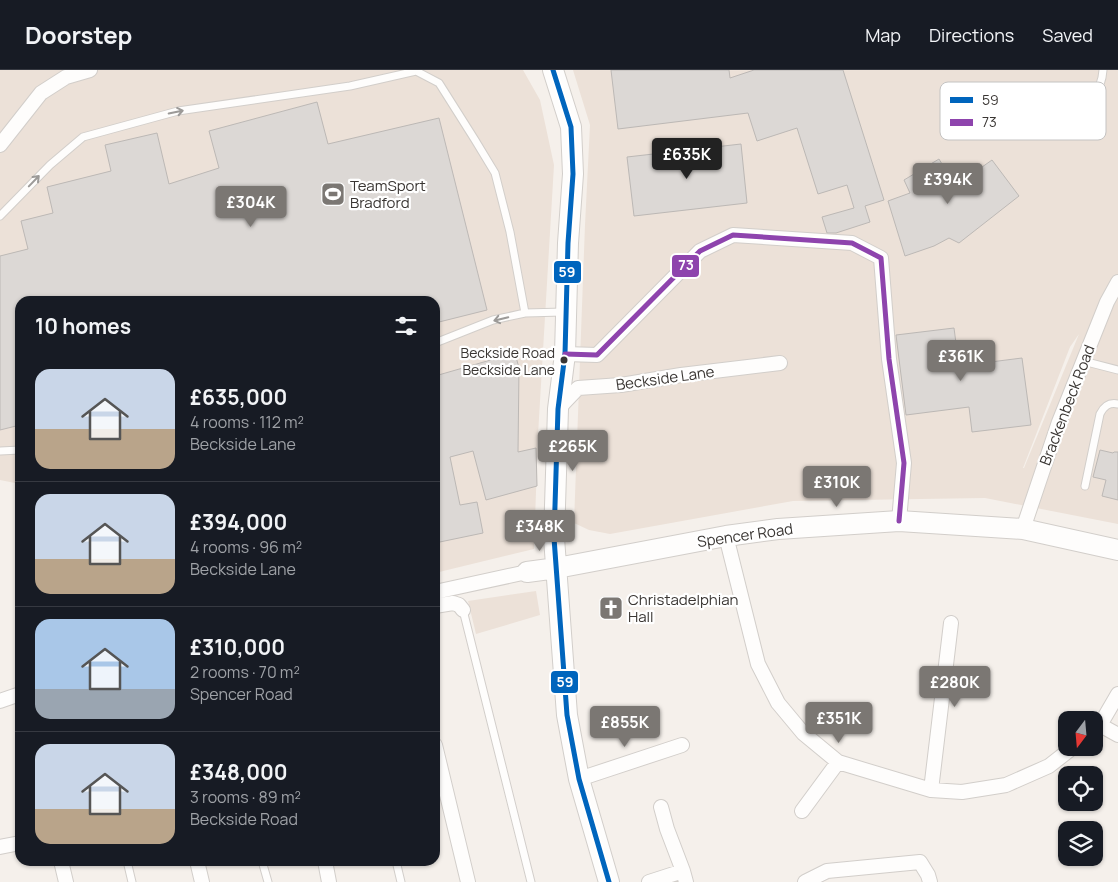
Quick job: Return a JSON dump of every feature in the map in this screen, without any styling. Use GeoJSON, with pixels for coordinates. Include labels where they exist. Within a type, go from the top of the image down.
{"type":"FeatureCollection","features":[{"type":"Feature","properties":{"kind":"street"},"geometry":{"type":"LineString","coordinates":[[0,144],[41,93],[66,78],[90,70]]}},
{"type":"Feature","properties":{"kind":"street"},"geometry":{"type":"LineString","coordinates":[[553,70],[571,127],[573,174],[565,354],[558,409],[554,538],[558,568],[567,715],[579,779],[609,882]]}},
{"type":"Feature","properties":{"kind":"street"},"geometry":{"type":"LineString","coordinates":[[565,354],[597,355],[700,251],[733,236],[852,243],[881,258],[889,359],[904,463],[899,522]]}},
{"type":"Feature","properties":{"kind":"street","name":"Brackenbeck Road"},"geometry":{"type":"LineString","coordinates":[[1023,529],[1058,422],[1107,302],[1118,282]]}},
{"type":"Feature","properties":{"kind":"street","name":"Beckside Lane"},"geometry":{"type":"LineString","coordinates":[[558,409],[578,388],[621,385],[681,375],[780,363]]}},
{"type":"Feature","properties":{"kind":"street","name":"Spencer Road"},"geometry":{"type":"LineString","coordinates":[[440,591],[527,572],[558,568],[726,536],[778,529],[899,522],[1023,529],[1118,550]]}},
{"type":"Feature","properties":{"kind":"street"},"geometry":{"type":"LineString","coordinates":[[726,536],[758,664],[778,703],[803,733],[838,762],[931,790],[962,792],[1006,785],[1050,766],[1062,756]]}},
{"type":"Feature","properties":{"kind":"street"},"geometry":{"type":"LineString","coordinates":[[440,605],[459,605],[463,610]]}},
{"type":"Feature","properties":{"kind":"street"},"geometry":{"type":"LineString","coordinates":[[931,790],[951,623]]}},
{"type":"Feature","properties":{"kind":"street"},"geometry":{"type":"LineString","coordinates":[[1103,718],[1118,694]]}},
{"type":"Feature","properties":{"kind":"street"},"geometry":{"type":"LineString","coordinates":[[0,700],[15,697]]}},
{"type":"Feature","properties":{"kind":"street"},"geometry":{"type":"LineString","coordinates":[[1103,729],[1118,735]]}},
{"type":"Feature","properties":{"kind":"street"},"geometry":{"type":"LineString","coordinates":[[579,779],[682,744]]}},
{"type":"Feature","properties":{"kind":"street"},"geometry":{"type":"LineString","coordinates":[[802,811],[838,762]]}},
{"type":"Feature","properties":{"kind":"street"},"geometry":{"type":"LineString","coordinates":[[440,766],[468,882]]}},
{"type":"Feature","properties":{"kind":"street"},"geometry":{"type":"LineString","coordinates":[[649,882],[684,877],[666,829],[661,807]]}},
{"type":"Feature","properties":{"kind":"street"},"geometry":{"type":"LineString","coordinates":[[0,847],[15,844]]}},
{"type":"Feature","properties":{"kind":"street"},"geometry":{"type":"LineString","coordinates":[[806,882],[828,871],[920,862],[930,882]]}},
{"type":"Feature","properties":{"kind":"street"},"geometry":{"type":"LineString","coordinates":[[62,866],[66,882]]}},
{"type":"Feature","properties":{"kind":"street"},"geometry":{"type":"LineString","coordinates":[[197,866],[202,882]]}},
{"type":"Feature","properties":{"kind":"street"},"geometry":{"type":"LineString","coordinates":[[326,866],[329,882]]}},
{"type":"Feature","properties":{"kind":"lane"},"geometry":{"type":"LineString","coordinates":[[0,216],[50,165],[83,137],[178,111],[350,86],[416,70],[439,83],[494,173],[510,232],[525,312]]}},
{"type":"Feature","properties":{"kind":"lane"},"geometry":{"type":"LineString","coordinates":[[440,341],[493,320],[525,312],[566,312]]}},
{"type":"Feature","properties":{"kind":"lane"},"geometry":{"type":"LineString","coordinates":[[1083,361],[1118,370]]}},
{"type":"Feature","properties":{"kind":"lane"},"geometry":{"type":"LineString","coordinates":[[1085,486],[1100,414],[1108,404],[1118,404]]}},
{"type":"Feature","properties":{"kind":"lane"},"geometry":{"type":"LineString","coordinates":[[0,451],[15,450]]}},
{"type":"Feature","properties":{"kind":"lane"},"geometry":{"type":"LineString","coordinates":[[463,610],[531,882]]}},
{"type":"Feature","properties":{"kind":"lane"},"geometry":{"type":"LineString","coordinates":[[128,866],[132,882]]}},
{"type":"Feature","properties":{"kind":"lane"},"geometry":{"type":"LineString","coordinates":[[263,866],[268,882]]}},
{"type":"Feature","properties":{"kind":"lane"},"geometry":{"type":"LineString","coordinates":[[397,866],[401,882]]}},
{"type":"Feature","properties":{"kind":"shaded area"},"geometry":{"type":"Polygon","coordinates":[[[0,70],[523,70],[540,100],[554,165],[538,435],[534,549],[440,572],[440,296],[15,296],[15,483],[0,480],[0,70]]]}},
{"type":"Feature","properties":{"kind":"shaded area"},"geometry":{"type":"Polygon","coordinates":[[[573,70],[1118,70],[1118,524],[985,498],[793,501],[610,534],[589,530],[574,523],[590,125],[573,70]],[[1079,334],[1070,347],[1024,468],[1079,334]]]}},
{"type":"Feature","properties":{"kind":"shaded area"},"geometry":{"type":"Polygon","coordinates":[[[536,591],[540,615],[476,634],[468,601],[536,591]]]}},
{"type":"Feature","properties":{"kind":"building"},"geometry":{"type":"Polygon","coordinates":[[[611,70],[729,70],[730,78],[754,70],[843,70],[884,200],[865,206],[870,222],[836,233],[827,233],[822,217],[854,208],[847,185],[818,194],[797,128],[757,141],[748,113],[618,129],[611,70]]]}},
{"type":"Feature","properties":{"kind":"building"},"geometry":{"type":"Polygon","coordinates":[[[317,102],[328,144],[439,118],[487,310],[440,322],[440,296],[15,296],[15,426],[0,430],[0,256],[28,249],[21,221],[53,213],[47,187],[111,171],[105,145],[157,133],[169,184],[219,168],[209,131],[317,102]]]}},
{"type":"Feature","properties":{"kind":"building"},"geometry":{"type":"Polygon","coordinates":[[[741,144],[747,203],[634,216],[627,157],[741,144]]]}},
{"type":"Feature","properties":{"kind":"building"},"geometry":{"type":"Polygon","coordinates":[[[939,159],[955,186],[992,160],[1019,196],[959,243],[949,238],[934,246],[905,256],[888,201],[910,193],[904,180],[939,159]]]}},
{"type":"Feature","properties":{"kind":"building"},"geometry":{"type":"Polygon","coordinates":[[[954,328],[959,366],[1022,358],[1031,425],[972,432],[969,407],[906,415],[896,335],[954,328]]]}},
{"type":"Feature","properties":{"kind":"building"},"geometry":{"type":"Polygon","coordinates":[[[515,353],[519,368],[518,452],[536,448],[537,486],[486,500],[473,451],[450,457],[460,505],[477,502],[483,533],[440,542],[440,375],[515,353]]]}},
{"type":"Feature","properties":{"kind":"building"},"geometry":{"type":"Polygon","coordinates":[[[1100,450],[1113,453],[1118,452],[1118,500],[1102,496],[1106,480],[1093,477],[1100,450]]]}},
{"type":"Feature","properties":{"kind":"transit line","name":"59"},"geometry":{"type":"LineString","coordinates":[[553,70],[571,127],[573,174],[568,243],[565,354],[558,409],[554,538],[567,715],[579,779],[609,882]]}},
{"type":"Feature","properties":{"kind":"transit line","name":"73"},"geometry":{"type":"LineString","coordinates":[[565,354],[597,355],[700,251],[733,235],[852,243],[881,258],[889,359],[904,463],[899,521]]}},
{"type":"Feature","properties":{"kind":"place","name":"TeamSport Bradford"},"geometry":{"type":"Point","coordinates":[333,194]}},
{"type":"Feature","properties":{"kind":"place","name":"Beckside Road Beckside Lane"},"geometry":{"type":"Point","coordinates":[564,360]}},
{"type":"Feature","properties":{"kind":"place","name":"Christadelphian Hall"},"geometry":{"type":"Point","coordinates":[611,608]}}]}
